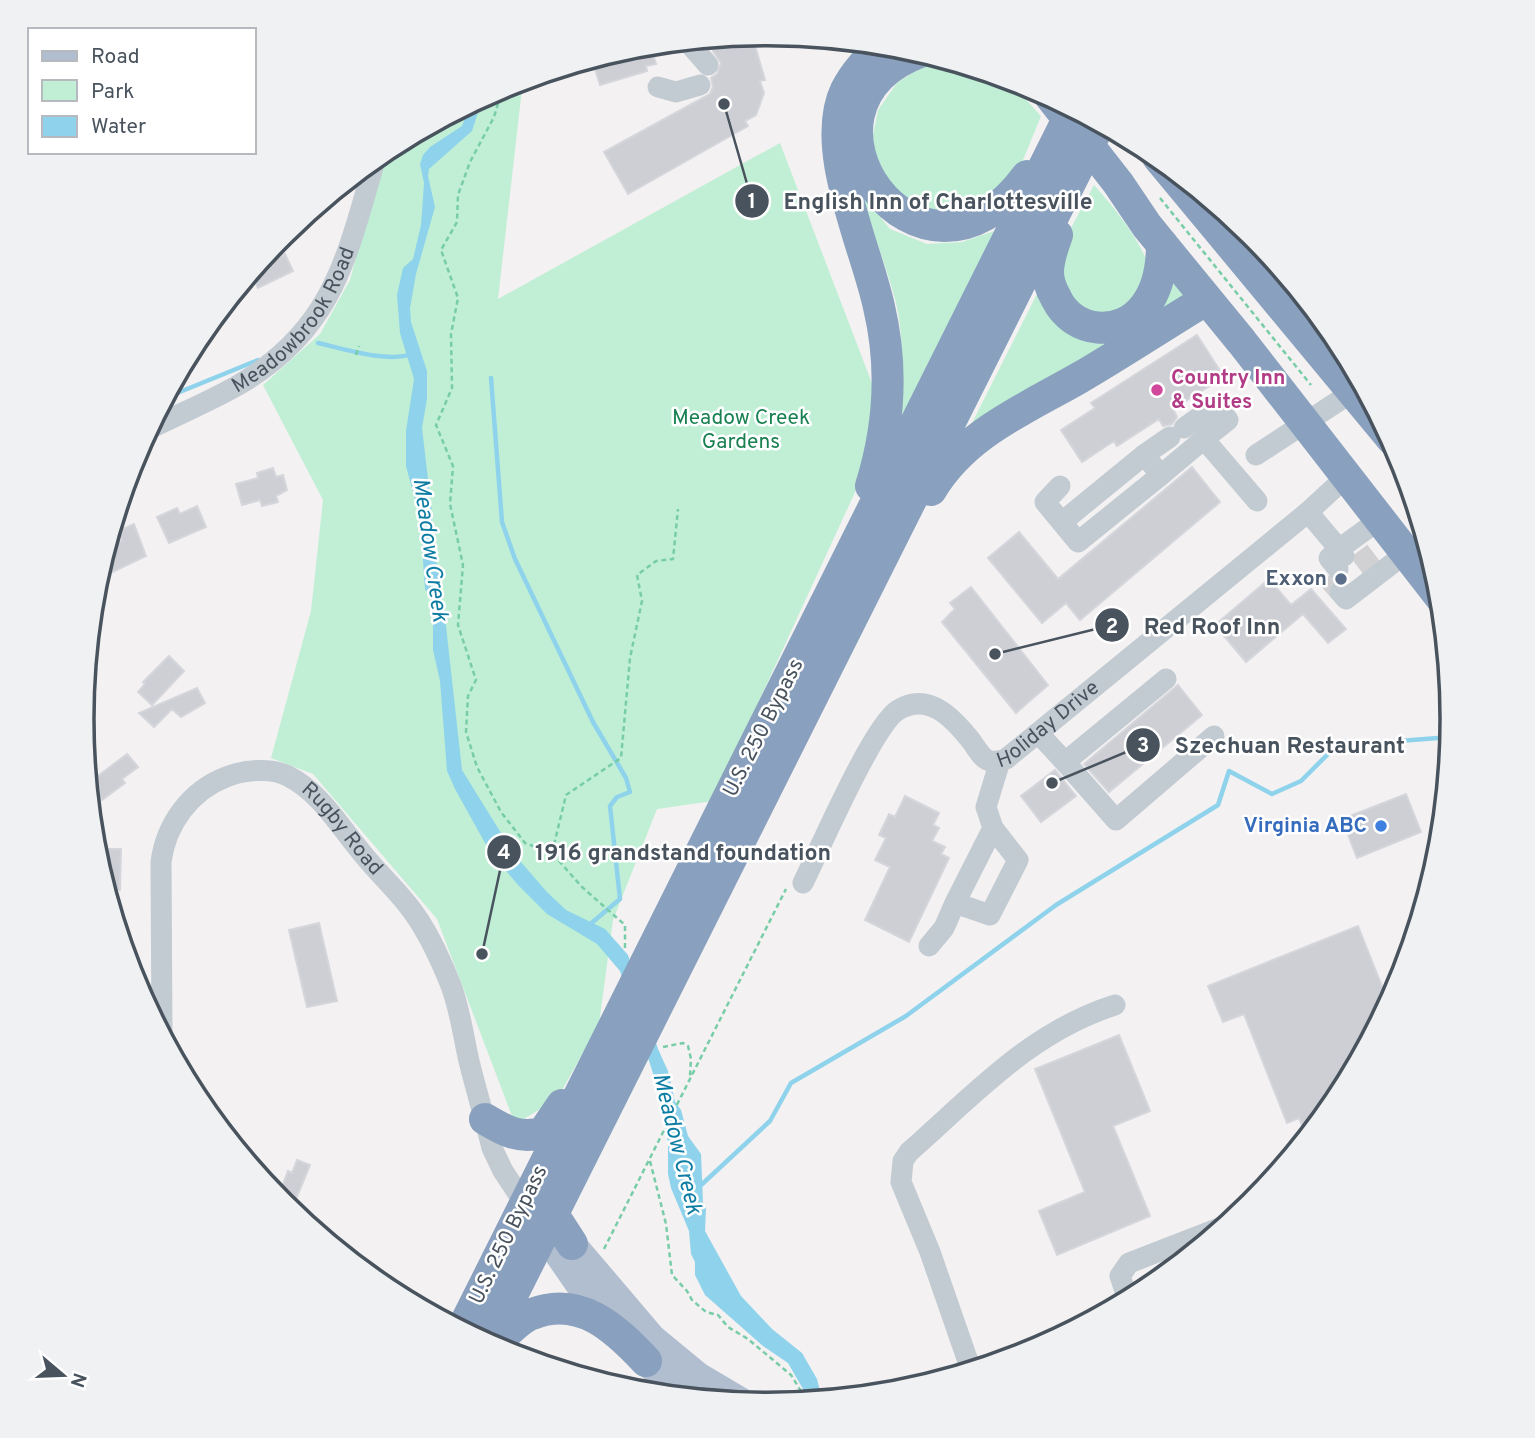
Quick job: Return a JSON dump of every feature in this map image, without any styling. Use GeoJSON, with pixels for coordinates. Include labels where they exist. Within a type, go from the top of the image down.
{"type":"FeatureCollection","features":[{"type":"Feature","properties":{"kind":"highway"},"geometry":{"type":"LineString","coordinates":[[847,563],[849,536],[872,484],[883,441],[888,378],[880,307],[848,195],[836,144],[836,128],[845,92],[857,72],[874,54]]}},
{"type":"Feature","properties":{"kind":"highway"},"geometry":{"type":"LineString","coordinates":[[904,59],[877,80],[865,98],[858,121],[857,139],[866,176],[876,192],[890,205],[920,221],[950,227],[964,225],[993,212],[1011,197],[1028,175],[1046,164]]}},
{"type":"Feature","properties":{"kind":"highway"},"geometry":{"type":"LineString","coordinates":[[1065,115],[1161,244],[1426,578]]}},
{"type":"Feature","properties":{"kind":"highway","name":"U.S. 250 Bypass"},"geometry":{"type":"LineString","coordinates":[[492,1333],[540,1216],[588,1075],[1069,117]]}},
{"type":"Feature","properties":{"kind":"highway","name":"U.S. 250 Bypass"},"geometry":{"type":"LineString","coordinates":[[467,1321],[540,1216],[827,665],[1096,132]]}},
{"type":"Feature","properties":{"kind":"highway"},"geometry":{"type":"LineString","coordinates":[[1062,200],[1060,225],[1052,248],[1048,273],[1057,301],[1081,324],[1094,328],[1121,325],[1145,307],[1159,279],[1161,244]]}},
{"type":"Feature","properties":{"kind":"highway"},"geometry":{"type":"LineString","coordinates":[[1208,209],[1250,255]]}},
{"type":"Feature","properties":{"kind":"highway"},"geometry":{"type":"LineString","coordinates":[[1235,234],[1345,373]]}},
{"type":"Feature","properties":{"kind":"highway"},"geometry":{"type":"LineString","coordinates":[[827,665],[875,593],[932,486],[953,460],[1003,420],[1081,377],[1207,299]]}},
{"type":"Feature","properties":{"kind":"highway"},"geometry":{"type":"LineString","coordinates":[[485,1119],[504,1131],[517,1135],[532,1136],[543,1133],[571,1089],[588,1075]]}},
{"type":"Feature","properties":{"kind":"highway"},"geometry":{"type":"LineString","coordinates":[[540,1216],[572,1244]]}},
{"type":"Feature","properties":{"kind":"highway"},"geometry":{"type":"LineString","coordinates":[[503,1338],[530,1314],[567,1308],[581,1312],[619,1332],[646,1361]]}},
{"type":"Feature","properties":{"kind":"main road"},"geometry":{"type":"LineString","coordinates":[[540,1216],[581,1287],[671,1386]]}},
{"type":"Feature","properties":{"kind":"main road"},"geometry":{"type":"LineString","coordinates":[[572,1244],[652,1338],[698,1376],[724,1391]]}},
{"type":"Feature","properties":{"kind":"street"},"geometry":{"type":"LineString","coordinates":[[697,49],[708,65]]}},
{"type":"Feature","properties":{"kind":"street"},"geometry":{"type":"LineString","coordinates":[[658,87],[676,92],[700,86]]}},
{"type":"Feature","properties":{"kind":"street","name":"Meadowbrook Road"},"geometry":{"type":"LineString","coordinates":[[162,422],[242,383],[299,339],[332,292],[346,260],[371,175]]}},
{"type":"Feature","properties":{"kind":"street"},"geometry":{"type":"LineString","coordinates":[[1256,455],[1356,390]]}},
{"type":"Feature","properties":{"kind":"street"},"geometry":{"type":"LineString","coordinates":[[1060,486],[1045,502],[1078,542],[1228,420],[1216,405],[1144,456],[1062,522]]}},
{"type":"Feature","properties":{"kind":"street"},"geometry":{"type":"LineString","coordinates":[[1204,439],[1257,501]]}},
{"type":"Feature","properties":{"kind":"street"},"geometry":{"type":"LineString","coordinates":[[1144,456],[1161,475]]}},
{"type":"Feature","properties":{"kind":"street","name":"Holiday Drive"},"geometry":{"type":"LineString","coordinates":[[795,884],[885,722],[893,713],[913,704],[936,706],[962,729],[983,757],[990,761],[1000,761],[1038,733],[1308,512],[1346,477]]}},
{"type":"Feature","properties":{"kind":"street"},"geometry":{"type":"LineString","coordinates":[[1308,512],[1351,570]]}},
{"type":"Feature","properties":{"kind":"street"},"geometry":{"type":"LineString","coordinates":[[1351,570],[1380,520]]}},
{"type":"Feature","properties":{"kind":"street"},"geometry":{"type":"LineString","coordinates":[[1351,570],[1406,553]]}},
{"type":"Feature","properties":{"kind":"street"},"geometry":{"type":"LineString","coordinates":[[1065,762],[1166,679]]}},
{"type":"Feature","properties":{"kind":"street"},"geometry":{"type":"LineString","coordinates":[[1038,733],[1116,820],[1214,736]]}},
{"type":"Feature","properties":{"kind":"street"},"geometry":{"type":"LineString","coordinates":[[956,903],[990,915],[1018,860],[993,828],[986,807],[1000,761]]}},
{"type":"Feature","properties":{"kind":"street","name":"Rugby Road"},"geometry":{"type":"LineString","coordinates":[[162,1015],[161,862],[167,836],[186,805],[214,782],[245,772],[281,773],[307,788],[322,802],[373,867],[407,904],[422,927],[451,987],[492,1148],[503,1171],[540,1216]]}},
{"type":"Feature","properties":{"kind":"street"},"geometry":{"type":"LineString","coordinates":[[929,946],[944,928],[993,828]]}},
{"type":"Feature","properties":{"kind":"street"},"geometry":{"type":"LineString","coordinates":[[968,1362],[930,1252],[901,1182],[902,1161],[1023,1052],[1090,1013],[1115,1005]]}},
{"type":"Feature","properties":{"kind":"street"},"geometry":{"type":"LineString","coordinates":[[1125,1289],[1120,1276],[1129,1263],[1199,1236]]}},
{"type":"Feature","properties":{"kind":"path"},"geometry":{"type":"LineString","coordinates":[[498,102],[494,117],[470,162],[458,195],[457,222],[441,250],[458,298],[451,334],[452,388],[436,425],[453,466],[450,504],[463,565],[458,625],[476,680],[468,696],[466,732],[477,767],[501,812],[524,843],[552,853],[582,887],[625,925],[625,952]]}},
{"type":"Feature","properties":{"kind":"path"},"geometry":{"type":"LineString","coordinates":[[1158,196],[1311,385]]}},
{"type":"Feature","properties":{"kind":"path"},"geometry":{"type":"LineString","coordinates":[[356,355],[359,346]]}},
{"type":"Feature","properties":{"kind":"path"},"geometry":{"type":"LineString","coordinates":[[552,853],[566,794],[621,758],[630,658],[642,601],[637,575],[656,561],[673,559],[678,509]]}},
{"type":"Feature","properties":{"kind":"path"},"geometry":{"type":"LineString","coordinates":[[603,1251],[690,1079],[795,884]]}},
{"type":"Feature","properties":{"kind":"path"},"geometry":{"type":"LineString","coordinates":[[657,1050],[683,1043],[688,1046],[691,1059],[690,1079]]}},
{"type":"Feature","properties":{"kind":"path"},"geometry":{"type":"LineString","coordinates":[[649,1160],[666,1224],[672,1275],[692,1300],[706,1312],[718,1315],[728,1327],[748,1339],[791,1375],[801,1391]]}},
{"type":"Feature","properties":{"kind":"green space"},"geometry":{"type":"Polygon","coordinates":[[[922,67],[942,68],[1023,96],[1041,116],[1023,160],[1007,184],[987,202],[938,213],[914,205],[892,187],[877,163],[872,140],[878,110],[897,83],[922,67]]]}},
{"type":"Feature","properties":{"kind":"green space","name":"Meadow Creek Gardens"},"geometry":{"type":"Polygon","coordinates":[[[522,92],[498,299],[780,143],[878,399],[873,453],[713,801],[657,809],[613,920],[599,1024],[557,1099],[515,1124],[437,919],[313,774],[271,758],[311,611],[323,500],[263,385],[320,334],[350,280],[379,169],[470,115],[522,92]]]}},
{"type":"Feature","properties":{"kind":"green space"},"geometry":{"type":"Polygon","coordinates":[[[1094,185],[1124,222],[1148,263],[1136,302],[1104,318],[1071,306],[1059,260],[1071,228],[1094,185]]]}},
{"type":"Feature","properties":{"kind":"green space"},"geometry":{"type":"Polygon","coordinates":[[[856,187],[890,229],[927,244],[962,242],[1000,229],[895,439],[902,369],[899,317],[887,271],[856,187]]]}},
{"type":"Feature","properties":{"kind":"green space"},"geometry":{"type":"Polygon","coordinates":[[[1174,278],[1189,298],[966,435],[1042,284],[1098,338],[1174,278]]]}},
{"type":"Feature","properties":{"kind":"water","name":"Meadow Creek"},"geometry":{"type":"Polygon","coordinates":[[[478,111],[472,131],[429,169],[435,207],[416,274],[410,308],[411,322],[427,371],[427,399],[422,428],[432,513],[432,538],[442,590],[462,770],[514,854],[547,892],[566,910],[605,929],[628,955],[658,1049],[668,1071],[675,1102],[681,1110],[688,1136],[701,1154],[703,1202],[706,1208],[705,1231],[741,1296],[772,1329],[802,1353],[817,1379],[820,1390],[804,1391],[788,1363],[763,1346],[705,1295],[695,1275],[689,1231],[671,1188],[661,1098],[620,971],[597,944],[547,914],[518,885],[490,852],[447,771],[440,681],[433,650],[433,608],[425,589],[420,518],[406,466],[406,431],[414,379],[400,333],[397,295],[403,268],[413,259],[421,225],[424,183],[420,164],[423,155],[430,147],[462,126],[465,118],[478,111]]]}},
{"type":"Feature","properties":{"kind":"building"},"geometry":{"type":"Polygon","coordinates":[[[755,46],[765,80],[760,81],[764,93],[756,115],[745,121],[748,126],[628,194],[604,152],[710,94],[713,87],[711,78],[717,74],[721,63],[712,48],[755,46]]]}},
{"type":"Feature","properties":{"kind":"building"},"geometry":{"type":"Polygon","coordinates":[[[653,55],[656,64],[646,66],[647,71],[600,85],[595,68],[653,55]]]}},
{"type":"Feature","properties":{"kind":"building"},"geometry":{"type":"Polygon","coordinates":[[[285,254],[293,271],[258,288],[255,282],[276,259],[285,254]]]}},
{"type":"Feature","properties":{"kind":"building","name":"Country Inn & Suites"},"geometry":{"type":"Polygon","coordinates":[[[1197,335],[1224,377],[1173,409],[1177,417],[1172,424],[1163,426],[1159,419],[1117,446],[1114,441],[1082,462],[1061,430],[1095,408],[1091,403],[1197,335]]]}},
{"type":"Feature","properties":{"kind":"building"},"geometry":{"type":"Polygon","coordinates":[[[1192,467],[1220,502],[1080,620],[1066,603],[1042,623],[988,558],[1019,532],[1058,579],[1192,467]]]}},
{"type":"Feature","properties":{"kind":"building"},"geometry":{"type":"Polygon","coordinates":[[[273,468],[276,477],[283,475],[287,490],[276,496],[278,502],[262,506],[260,500],[242,505],[236,484],[258,478],[257,473],[273,468]]]}},
{"type":"Feature","properties":{"kind":"building"},"geometry":{"type":"Polygon","coordinates":[[[197,506],[206,527],[169,543],[157,517],[177,508],[180,514],[197,506]]]}},
{"type":"Feature","properties":{"kind":"building"},"geometry":{"type":"Polygon","coordinates":[[[134,524],[146,556],[111,573],[118,543],[122,541],[122,529],[134,524]]]}},
{"type":"Feature","properties":{"kind":"building"},"geometry":{"type":"Polygon","coordinates":[[[1269,579],[1291,605],[1311,589],[1346,629],[1328,643],[1303,614],[1246,662],[1215,625],[1269,579]]]}},
{"type":"Feature","properties":{"kind":"building"},"geometry":{"type":"Polygon","coordinates":[[[971,587],[1048,685],[1016,713],[942,622],[955,609],[950,603],[971,587]]]}},
{"type":"Feature","properties":{"kind":"building"},"geometry":{"type":"Polygon","coordinates":[[[169,656],[184,671],[152,705],[138,692],[145,684],[143,682],[169,656]]]}},
{"type":"Feature","properties":{"kind":"building"},"geometry":{"type":"Polygon","coordinates":[[[1178,685],[1202,715],[1109,792],[1084,764],[1178,685]]]}},
{"type":"Feature","properties":{"kind":"building"},"geometry":{"type":"Polygon","coordinates":[[[197,688],[205,703],[181,717],[172,709],[154,727],[139,713],[197,688]]]}},
{"type":"Feature","properties":{"kind":"building"},"geometry":{"type":"Polygon","coordinates":[[[127,754],[138,767],[122,779],[125,783],[102,800],[99,795],[97,777],[127,754]]]}},
{"type":"Feature","properties":{"kind":"building"},"geometry":{"type":"Polygon","coordinates":[[[1055,770],[1076,796],[1041,822],[1021,796],[1055,770]]]}},
{"type":"Feature","properties":{"kind":"building","name":"Virginia ABC"},"geometry":{"type":"Polygon","coordinates":[[[1406,794],[1421,832],[1357,858],[1342,819],[1406,794]]]}},
{"type":"Feature","properties":{"kind":"building"},"geometry":{"type":"Polygon","coordinates":[[[905,796],[939,813],[933,825],[939,828],[932,841],[945,847],[941,854],[949,858],[909,942],[865,920],[890,867],[875,860],[886,838],[879,835],[889,814],[895,817],[905,796]]]}},
{"type":"Feature","properties":{"kind":"building"},"geometry":{"type":"Polygon","coordinates":[[[107,849],[121,849],[120,890],[116,890],[107,849]]]}},
{"type":"Feature","properties":{"kind":"building"},"geometry":{"type":"Polygon","coordinates":[[[319,923],[337,1001],[307,1007],[289,930],[319,923]]]}},
{"type":"Feature","properties":{"kind":"building"},"geometry":{"type":"Polygon","coordinates":[[[1358,926],[1384,991],[1351,1056],[1303,1128],[1299,1118],[1287,1123],[1244,1014],[1223,1022],[1208,986],[1358,926]]]}},
{"type":"Feature","properties":{"kind":"building"},"geometry":{"type":"Polygon","coordinates":[[[1119,1035],[1150,1111],[1113,1126],[1150,1216],[1057,1255],[1039,1211],[1085,1192],[1035,1069],[1119,1035]]]}},
{"type":"Feature","properties":{"kind":"building"},"geometry":{"type":"Polygon","coordinates":[[[297,1160],[310,1165],[296,1199],[282,1186],[288,1171],[292,1173],[297,1160]]]}},
{"type":"Feature","properties":{"kind":"waterway"},"geometry":{"type":"LineString","coordinates":[[318,343],[379,356],[412,354]]}},
{"type":"Feature","properties":{"kind":"waterway"},"geometry":{"type":"LineString","coordinates":[[178,393],[258,360]]}},
{"type":"Feature","properties":{"kind":"waterway"},"geometry":{"type":"LineString","coordinates":[[491,378],[502,522],[515,559],[593,722],[626,778],[630,792],[617,797],[610,806],[620,899],[588,926]]}},
{"type":"Feature","properties":{"kind":"waterway","name":"Meadow Creek"},"geometry":{"type":"LineString","coordinates":[[699,1187],[770,1121],[791,1083],[906,1016],[1056,905],[1218,805],[1229,771],[1272,794],[1301,781],[1340,742],[1441,738]]}},
{"type":"Feature","properties":{"kind":"tunnel"},"geometry":{"type":"LineString","coordinates":[[1359,551],[1371,567]]}},
{"type":"Feature","properties":{"kind":"tunnel"},"geometry":{"type":"LineString","coordinates":[[1327,577],[1340,592]]}},
{"type":"Feature","properties":{"kind":"place","name":"English Inn of Charlottesville"},"geometry":{"type":"Point","coordinates":[724,104]}},
{"type":"Feature","properties":{"kind":"place","name":"Country Inn & Suites"},"geometry":{"type":"Point","coordinates":[1157,390]}},
{"type":"Feature","properties":{"kind":"place","name":"Exxon"},"geometry":{"type":"Point","coordinates":[1341,579]}},
{"type":"Feature","properties":{"kind":"place","name":"Red Roof Inn"},"geometry":{"type":"Point","coordinates":[995,654]}},
{"type":"Feature","properties":{"kind":"place","name":"Szechuan Restaurant"},"geometry":{"type":"Point","coordinates":[1052,783]}},
{"type":"Feature","properties":{"kind":"place","name":"Virginia ABC"},"geometry":{"type":"Point","coordinates":[1381,826]}},
{"type":"Feature","properties":{"kind":"place","name":"1916 grandstand foundation"},"geometry":{"type":"Point","coordinates":[482,954]}}]}
